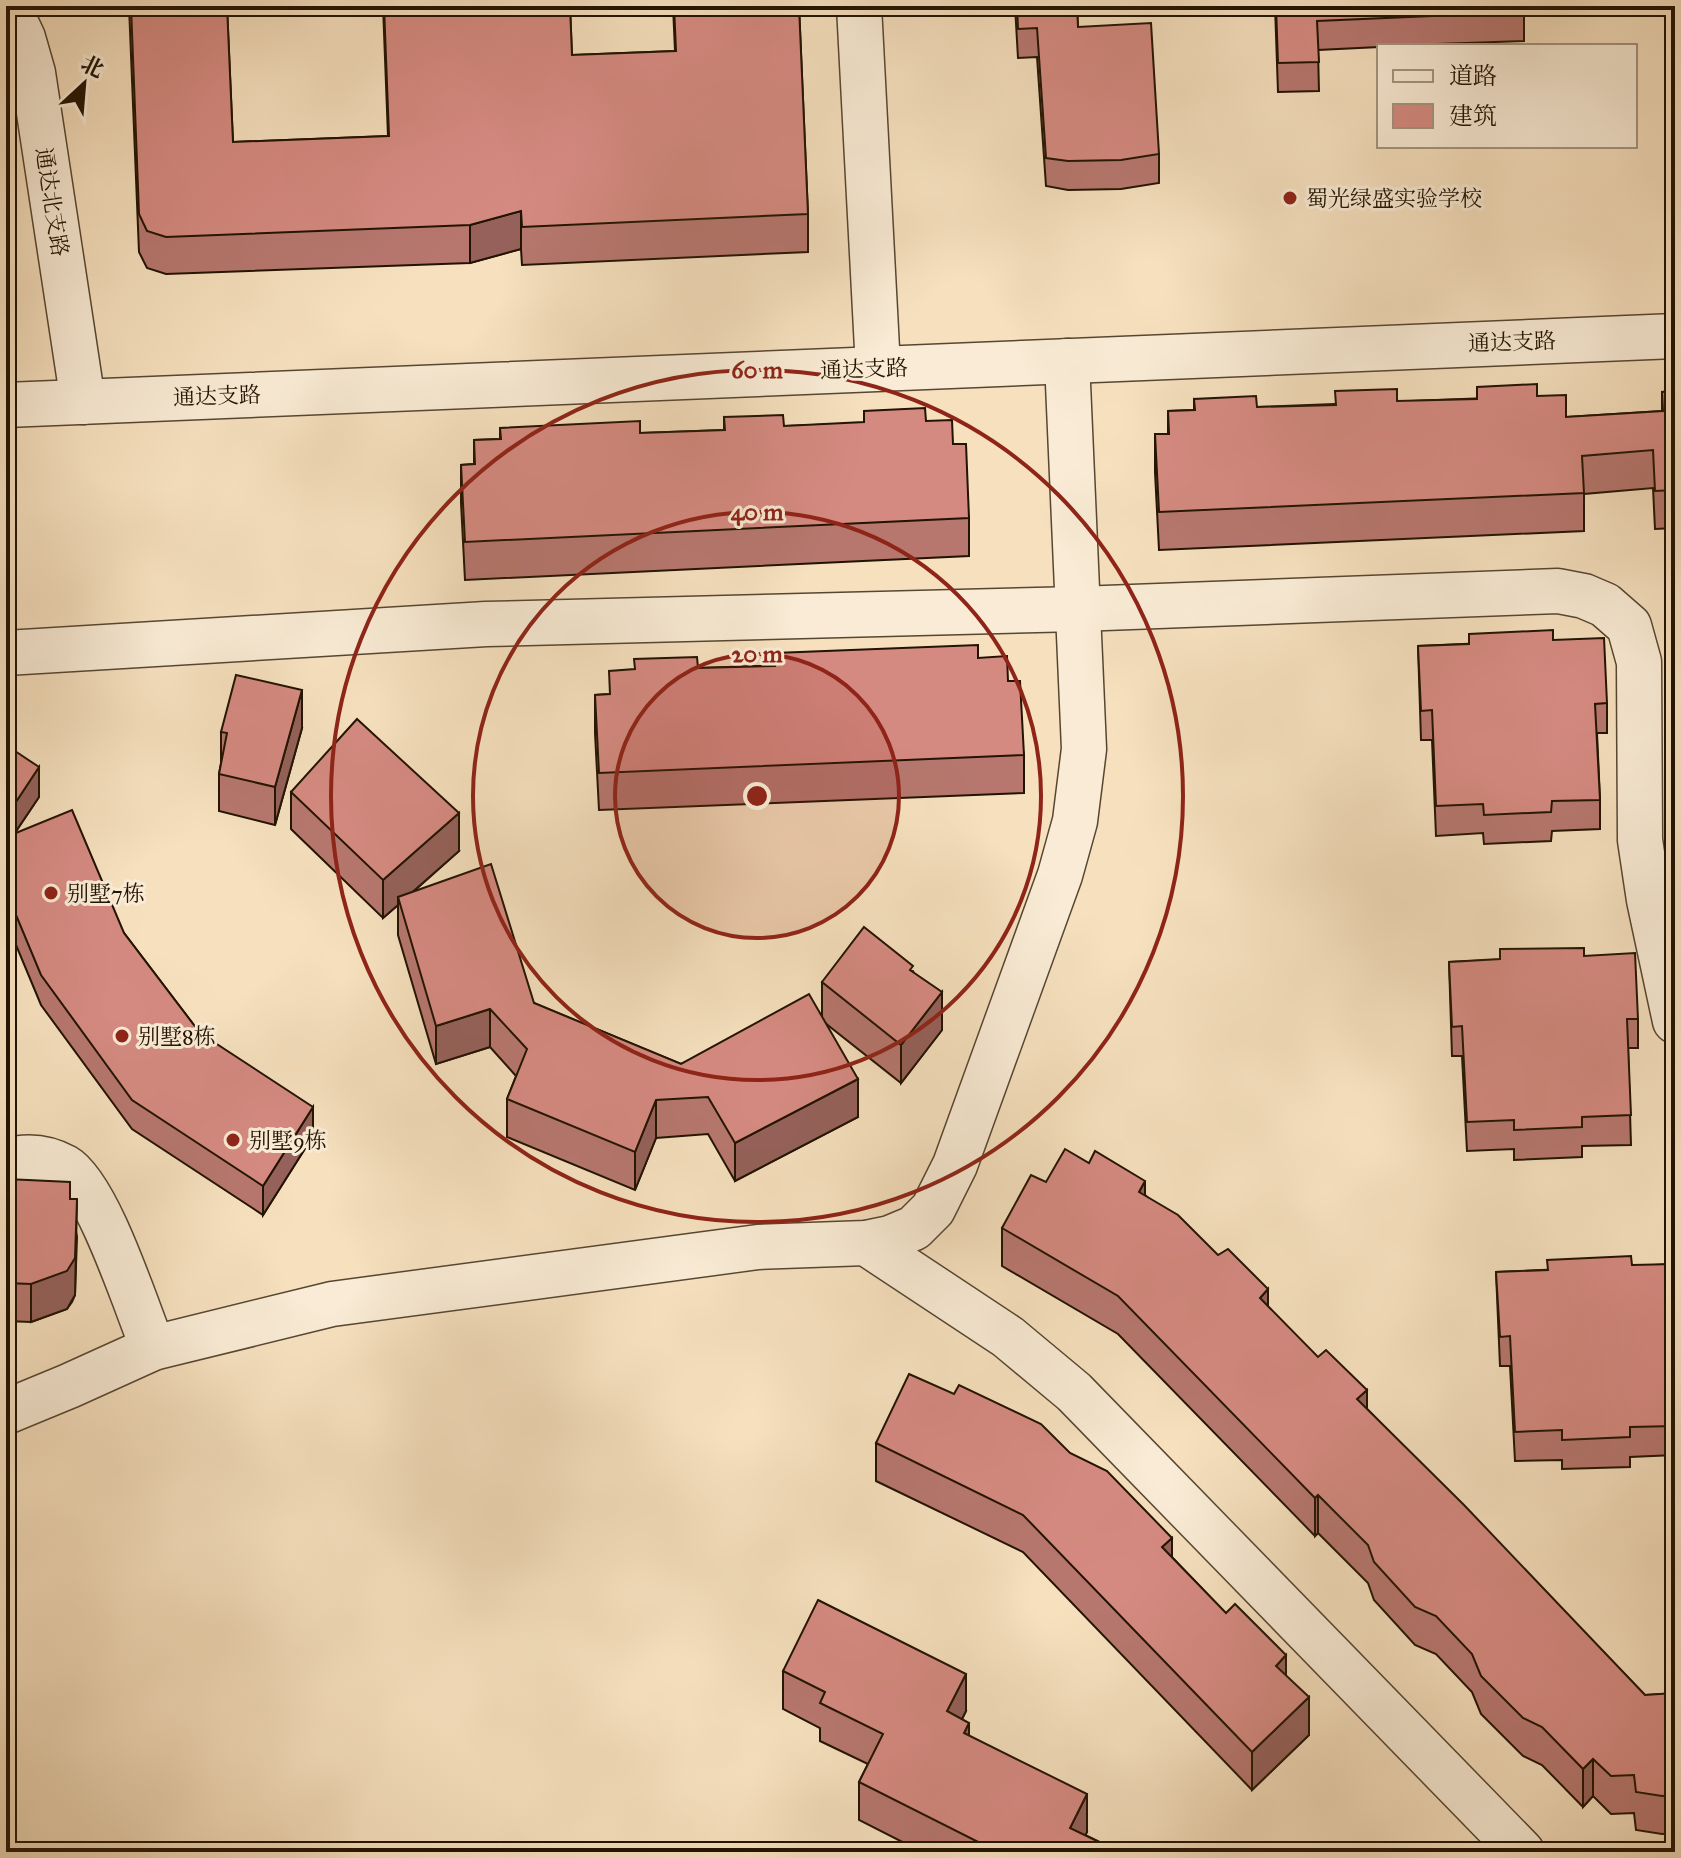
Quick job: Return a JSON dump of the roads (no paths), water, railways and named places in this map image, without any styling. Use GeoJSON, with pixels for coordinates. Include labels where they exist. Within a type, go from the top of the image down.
{"type":"FeatureCollection","features":[{"type":"Feature","properties":{"kind":"street","name":"通达北支路"},"geometry":{"type":"LineString","coordinates":[[8,6],[23,38],[33,73],[83,402]]}},
{"type":"Feature","properties":{"kind":"street"},"geometry":{"type":"LineString","coordinates":[[859,6],[878,368]]}},
{"type":"Feature","properties":{"kind":"street","name":"通达支路"},"geometry":{"type":"LineString","coordinates":[[6,405],[1675,336]]}},
{"type":"Feature","properties":{"kind":"street"},"geometry":{"type":"LineString","coordinates":[[8,1410],[153,1348],[332,1304],[758,1247],[866,1243],[914,1228],[933,1209],[955,1165],[1060,875],[1075,821],[1084,749],[1067,361]]}},
{"type":"Feature","properties":{"kind":"street"},"geometry":{"type":"LineString","coordinates":[[6,653],[486,624],[1078,609],[1558,591],[1584,596],[1605,605],[1629,626],[1639,662],[1640,840],[1649,900],[1675,1021]]}},
{"type":"Feature","properties":{"kind":"street"},"geometry":{"type":"LineString","coordinates":[[6,1161],[27,1155],[66,1167],[95,1203],[153,1348]]}},
{"type":"Feature","properties":{"kind":"street"},"geometry":{"type":"LineString","coordinates":[[933,1209],[929,1237],[935,1268],[960,1304]]}},
{"type":"Feature","properties":{"kind":"street"},"geometry":{"type":"LineString","coordinates":[[866,1243],[1008,1337],[1074,1392],[1522,1852]]}},
{"type":"Feature","properties":{"kind":"place","name":"蜀光绿盛实验学校"},"geometry":{"type":"Point","coordinates":[1290,198]}},
{"type":"Feature","properties":{"kind":"place","name":"别墅7栋"},"geometry":{"type":"Point","coordinates":[51,893]}},
{"type":"Feature","properties":{"kind":"place","name":"别墅8栋"},"geometry":{"type":"Point","coordinates":[122,1036]}},
{"type":"Feature","properties":{"kind":"place","name":"别墅9栋"},"geometry":{"type":"Point","coordinates":[233,1140]}}]}
